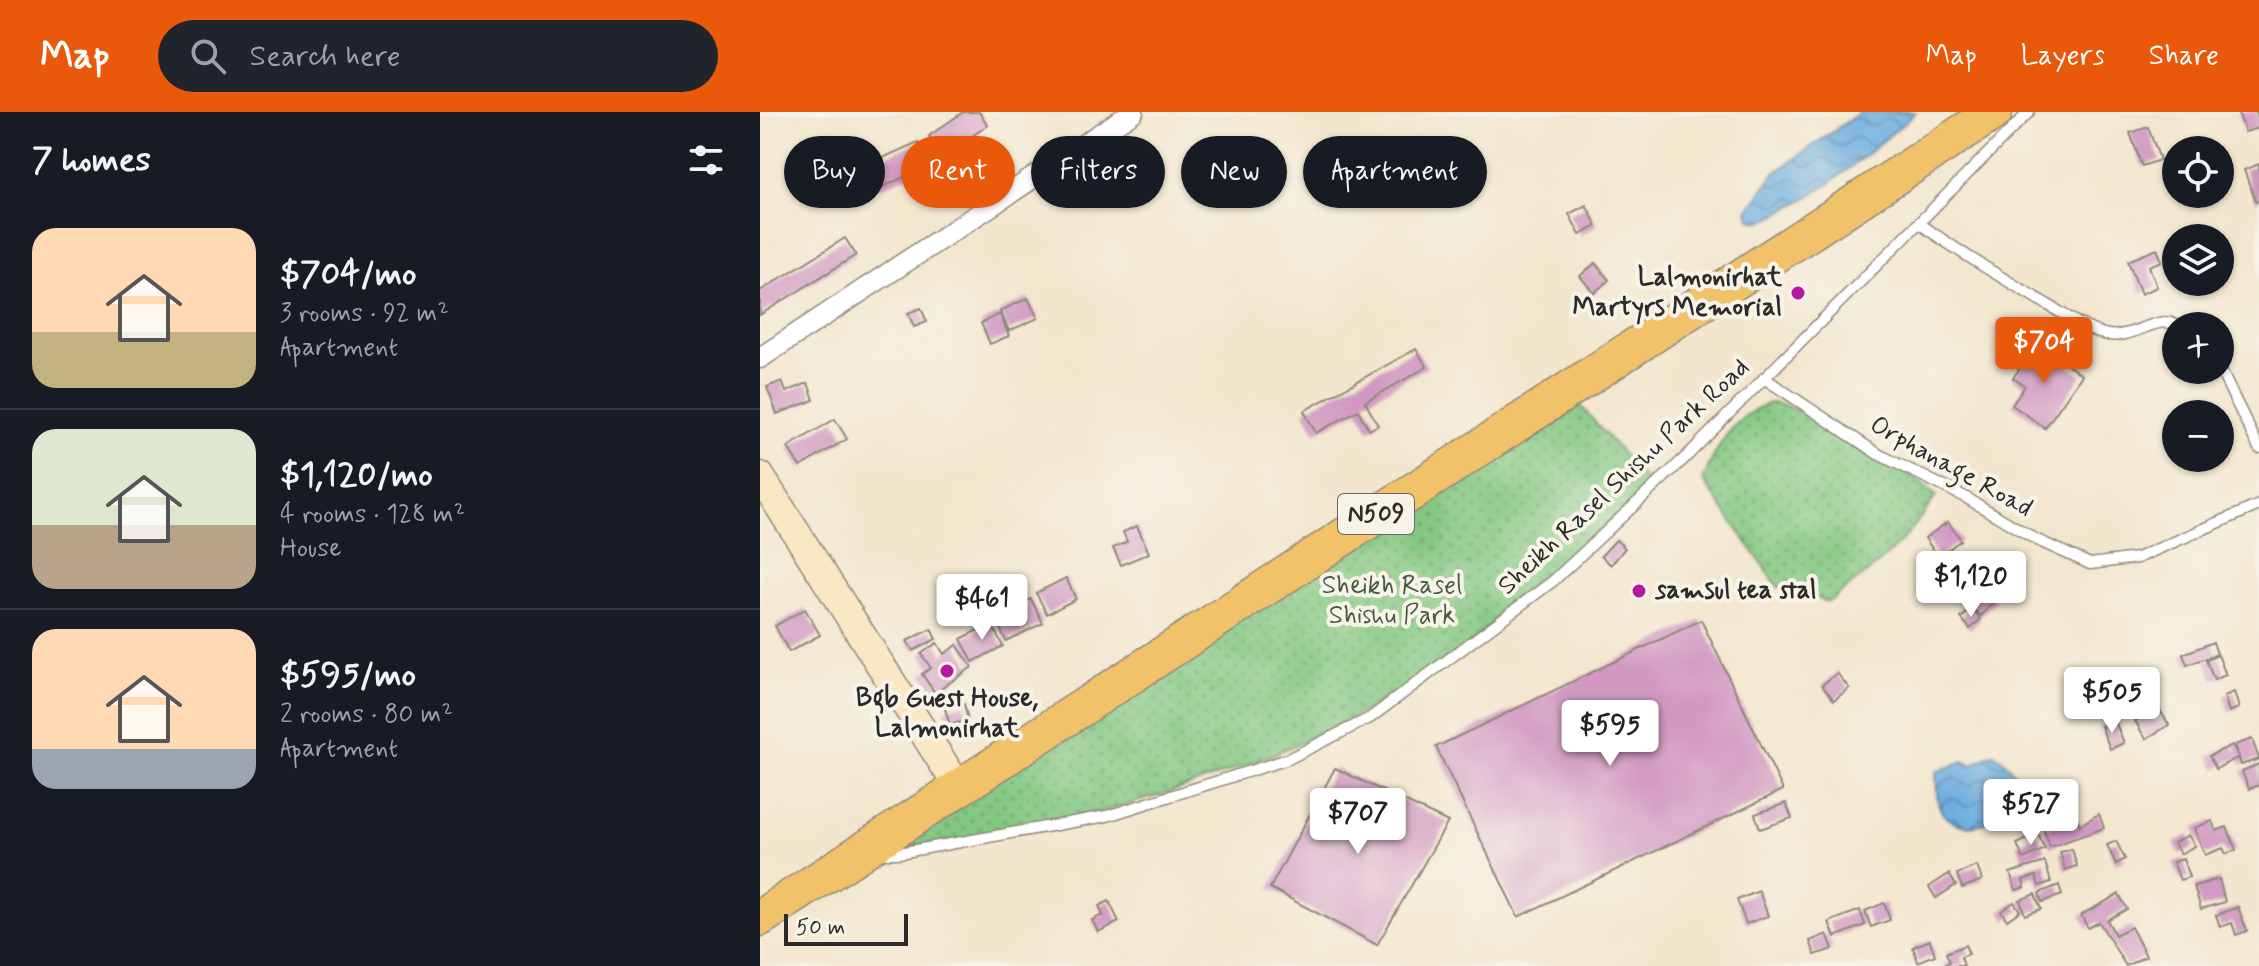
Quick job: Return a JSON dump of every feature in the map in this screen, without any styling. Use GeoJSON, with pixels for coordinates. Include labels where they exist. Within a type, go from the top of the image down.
{"type":"FeatureCollection","features":[{"type":"Feature","properties":{"kind":"highway","name":"N509"},"geometry":{"type":"LineString","coordinates":[[760,918],[1994,112]]}},
{"type":"Feature","properties":{"kind":"street"},"geometry":{"type":"LineString","coordinates":[[760,358],[1133,112]]}},
{"type":"Feature","properties":{"kind":"street"},"geometry":{"type":"LineString","coordinates":[[760,476],[959,788]]}},
{"type":"Feature","properties":{"kind":"lane","name":"Sheikh Rasel Shishu Park Road"},"geometry":{"type":"LineString","coordinates":[[861,852],[899,853],[1107,816],[1288,759],[1370,718],[1553,581],[1686,457],[2029,112]]}},
{"type":"Feature","properties":{"kind":"lane"},"geometry":{"type":"LineString","coordinates":[[1919,223],[2039,300],[2108,335],[2137,334],[2155,322],[2162,322]]}},
{"type":"Feature","properties":{"kind":"lane","name":"Orphanage Road"},"geometry":{"type":"LineString","coordinates":[[1764,378],[1878,454],[1965,497],[2037,540],[2090,564],[2137,558],[2259,505]]}},
{"type":"Feature","properties":{"kind":"lane"},"geometry":{"type":"LineString","coordinates":[[2227,384],[2259,448]]}},
{"type":"Feature","properties":{"kind":"green space","name":"Sheikh Rasel Shishu Park"},"geometry":{"type":"Polygon","coordinates":[[[1566,389],[1652,488],[1582,551],[1439,667],[1305,741],[1162,795],[1013,831],[861,852],[1566,389]]]}},
{"type":"Feature","properties":{"kind":"green space"},"geometry":{"type":"Polygon","coordinates":[[[1769,403],[1786,406],[1831,425],[1881,455],[1936,496],[1888,555],[1828,602],[1778,587],[1703,480],[1714,455],[1736,424],[1769,403]]]}},
{"type":"Feature","properties":{"kind":"water"},"geometry":{"type":"Polygon","coordinates":[[[1860,112],[1916,112],[1861,159],[1802,201],[1759,222],[1750,218],[1748,210],[1775,173],[1860,112]]]}},
{"type":"Feature","properties":{"kind":"water"},"geometry":{"type":"Polygon","coordinates":[[[1994,753],[2011,769],[2017,785],[2014,800],[2004,812],[1990,821],[1973,825],[1957,824],[1941,811],[1936,772],[1963,761],[1972,765],[1994,753]]]}},
{"type":"Feature","properties":{"kind":"building"},"geometry":{"type":"Polygon","coordinates":[[[963,112],[979,112],[988,125],[972,136],[929,136],[963,112]]]}},
{"type":"Feature","properties":{"kind":"building"},"geometry":{"type":"Polygon","coordinates":[[[2238,112],[2257,112],[2259,128],[2245,132],[2238,112]]]}},
{"type":"Feature","properties":{"kind":"building"},"geometry":{"type":"Polygon","coordinates":[[[2148,127],[2160,160],[2142,166],[2130,133],[2148,127]]]}},
{"type":"Feature","properties":{"kind":"building"},"geometry":{"type":"Polygon","coordinates":[[[901,150],[901,179],[885,186],[885,157],[901,150]]]}},
{"type":"Feature","properties":{"kind":"building"},"geometry":{"type":"Polygon","coordinates":[[[2259,164],[2259,201],[2256,202],[2244,170],[2259,164]]]}},
{"type":"Feature","properties":{"kind":"building"},"geometry":{"type":"Polygon","coordinates":[[[1586,205],[1597,226],[1580,235],[1569,214],[1586,205]]]}},
{"type":"Feature","properties":{"kind":"building"},"geometry":{"type":"Polygon","coordinates":[[[845,238],[856,255],[760,315],[760,291],[845,238]]]}},
{"type":"Feature","properties":{"kind":"building"},"geometry":{"type":"Polygon","coordinates":[[[2157,249],[2162,261],[2149,266],[2157,287],[2141,294],[2128,261],[2157,249]]]}},
{"type":"Feature","properties":{"kind":"building"},"geometry":{"type":"Polygon","coordinates":[[[1595,263],[1609,280],[1594,293],[1580,276],[1595,263]]]}},
{"type":"Feature","properties":{"kind":"building"},"geometry":{"type":"Polygon","coordinates":[[[1028,298],[1038,318],[1009,331],[1000,311],[1028,298]]]}},
{"type":"Feature","properties":{"kind":"building"},"geometry":{"type":"Polygon","coordinates":[[[921,308],[927,322],[914,327],[908,313],[921,308]]]}},
{"type":"Feature","properties":{"kind":"building"},"geometry":{"type":"Polygon","coordinates":[[[1000,314],[1009,336],[990,344],[981,323],[1000,314]]]}},
{"type":"Feature","properties":{"kind":"building"},"geometry":{"type":"Polygon","coordinates":[[[2037,344],[2082,375],[2045,428],[2012,405],[2025,386],[2013,378],[2037,344]]]}},
{"type":"Feature","properties":{"kind":"building"},"geometry":{"type":"Polygon","coordinates":[[[1416,349],[1427,367],[1365,402],[1378,425],[1369,430],[1358,410],[1316,433],[1304,411],[1416,349]]]}},
{"type":"Feature","properties":{"kind":"building"},"geometry":{"type":"Polygon","coordinates":[[[782,381],[786,392],[808,383],[814,400],[777,414],[767,387],[782,381]]]}},
{"type":"Feature","properties":{"kind":"building"},"geometry":{"type":"Polygon","coordinates":[[[835,419],[847,439],[800,467],[788,447],[835,419]]]}},
{"type":"Feature","properties":{"kind":"building"},"geometry":{"type":"Polygon","coordinates":[[[1948,522],[1961,540],[1938,557],[1925,538],[1948,522]]]}},
{"type":"Feature","properties":{"kind":"building"},"geometry":{"type":"Polygon","coordinates":[[[1137,526],[1149,553],[1121,565],[1113,548],[1127,542],[1123,532],[1137,526]]]}},
{"type":"Feature","properties":{"kind":"building"},"geometry":{"type":"Polygon","coordinates":[[[1616,540],[1625,548],[1611,565],[1601,556],[1616,540]]]}},
{"type":"Feature","properties":{"kind":"building"},"geometry":{"type":"Polygon","coordinates":[[[1066,578],[1076,599],[1047,614],[1036,593],[1066,578]]]}},
{"type":"Feature","properties":{"kind":"building"},"geometry":{"type":"Polygon","coordinates":[[[1984,589],[1996,600],[1981,616],[1969,605],[1984,589]]]}},
{"type":"Feature","properties":{"kind":"building"},"geometry":{"type":"Polygon","coordinates":[[[1031,599],[1043,623],[1006,641],[994,616],[1031,599]]]}},
{"type":"Feature","properties":{"kind":"building"},"geometry":{"type":"Polygon","coordinates":[[[805,609],[820,635],[789,652],[775,626],[805,609]]]}},
{"type":"Feature","properties":{"kind":"building"},"geometry":{"type":"Polygon","coordinates":[[[1972,609],[1981,619],[1970,629],[1961,618],[1972,609]]]}},
{"type":"Feature","properties":{"kind":"building"},"geometry":{"type":"Polygon","coordinates":[[[1701,620],[1783,790],[1518,917],[1436,747],[1701,620]]]}},
{"type":"Feature","properties":{"kind":"building"},"geometry":{"type":"Polygon","coordinates":[[[991,623],[1003,646],[973,662],[961,639],[991,623]]]}},
{"type":"Feature","properties":{"kind":"building"},"geometry":{"type":"Polygon","coordinates":[[[931,629],[936,639],[913,651],[907,641],[931,629]]]}},
{"type":"Feature","properties":{"kind":"building"},"geometry":{"type":"Polygon","coordinates":[[[2213,642],[2217,654],[2187,665],[2183,654],[2213,642]]]}},
{"type":"Feature","properties":{"kind":"building","name":"Bgb Guest House, Lalmonirhat"},"geometry":{"type":"Polygon","coordinates":[[[937,643],[944,654],[957,645],[972,667],[935,693],[922,674],[931,668],[921,654],[937,643]]]}},
{"type":"Feature","properties":{"kind":"building"},"geometry":{"type":"Polygon","coordinates":[[[2218,655],[2226,675],[2214,680],[2206,660],[2218,655]]]}},
{"type":"Feature","properties":{"kind":"building"},"geometry":{"type":"Polygon","coordinates":[[[1837,673],[1849,688],[1834,700],[1822,685],[1837,673]]]}},
{"type":"Feature","properties":{"kind":"building"},"geometry":{"type":"Polygon","coordinates":[[[2234,692],[2239,708],[2229,712],[2224,696],[2234,692]]]}},
{"type":"Feature","properties":{"kind":"building"},"geometry":{"type":"Polygon","coordinates":[[[964,704],[968,720],[950,725],[945,709],[964,704]]]}},
{"type":"Feature","properties":{"kind":"building"},"geometry":{"type":"Polygon","coordinates":[[[2158,707],[2169,725],[2146,739],[2135,721],[2158,707]]]}},
{"type":"Feature","properties":{"kind":"building"},"geometry":{"type":"Polygon","coordinates":[[[2115,721],[2124,743],[2110,749],[2101,726],[2115,721]]]}},
{"type":"Feature","properties":{"kind":"building"},"geometry":{"type":"Polygon","coordinates":[[[2252,739],[2259,759],[2241,765],[2235,745],[2252,739]]]}},
{"type":"Feature","properties":{"kind":"building"},"geometry":{"type":"Polygon","coordinates":[[[2232,745],[2239,757],[2216,769],[2209,756],[2232,745]]]}},
{"type":"Feature","properties":{"kind":"building"},"geometry":{"type":"Polygon","coordinates":[[[2259,764],[2259,785],[2249,789],[2242,771],[2259,764]]]}},
{"type":"Feature","properties":{"kind":"building"},"geometry":{"type":"Polygon","coordinates":[[[1335,768],[1448,822],[1377,945],[1270,888],[1335,768]]]}},
{"type":"Feature","properties":{"kind":"building"},"geometry":{"type":"Polygon","coordinates":[[[1786,803],[1792,818],[1760,829],[1755,814],[1786,803]]]}},
{"type":"Feature","properties":{"kind":"building"},"geometry":{"type":"Polygon","coordinates":[[[2099,814],[2104,828],[2050,847],[2043,828],[2077,818],[2080,825],[2099,814]]]}},
{"type":"Feature","properties":{"kind":"building"},"geometry":{"type":"Polygon","coordinates":[[[2212,821],[2216,831],[2227,827],[2236,850],[2226,854],[2223,848],[2205,855],[2194,828],[2212,821]]]}},
{"type":"Feature","properties":{"kind":"building"},"geometry":{"type":"Polygon","coordinates":[[[2038,834],[2045,849],[2023,859],[2017,844],[2038,834]]]}},
{"type":"Feature","properties":{"kind":"building"},"geometry":{"type":"Polygon","coordinates":[[[2188,835],[2195,846],[2180,854],[2174,843],[2188,835]]]}},
{"type":"Feature","properties":{"kind":"building"},"geometry":{"type":"Polygon","coordinates":[[[2116,841],[2125,859],[2116,864],[2107,845],[2116,841]]]}},
{"type":"Feature","properties":{"kind":"building"},"geometry":{"type":"Polygon","coordinates":[[[2072,849],[2077,866],[2065,870],[2060,852],[2072,849]]]}},
{"type":"Feature","properties":{"kind":"building"},"geometry":{"type":"Polygon","coordinates":[[[2183,859],[2189,877],[2180,880],[2173,862],[2183,859]]]}},
{"type":"Feature","properties":{"kind":"building"},"geometry":{"type":"Polygon","coordinates":[[[2045,862],[2051,882],[2039,886],[2036,876],[2023,880],[2025,887],[2016,890],[2010,873],[2045,862]]]}},
{"type":"Feature","properties":{"kind":"building"},"geometry":{"type":"Polygon","coordinates":[[[1977,866],[1982,880],[1962,888],[1957,874],[1977,866]]]}},
{"type":"Feature","properties":{"kind":"building"},"geometry":{"type":"Polygon","coordinates":[[[1949,874],[1956,885],[1936,898],[1929,887],[1949,874]]]}},
{"type":"Feature","properties":{"kind":"building"},"geometry":{"type":"Polygon","coordinates":[[[2219,879],[2225,902],[2201,909],[2194,886],[2219,879]]]}},
{"type":"Feature","properties":{"kind":"building"},"geometry":{"type":"Polygon","coordinates":[[[2059,885],[2062,895],[2042,902],[2039,893],[2059,885]]]}},
{"type":"Feature","properties":{"kind":"building"},"geometry":{"type":"Polygon","coordinates":[[[1759,891],[1768,916],[1746,924],[1737,900],[1759,891]]]}},
{"type":"Feature","properties":{"kind":"building"},"geometry":{"type":"Polygon","coordinates":[[[2035,894],[2041,909],[2025,915],[2020,900],[2035,894]]]}},
{"type":"Feature","properties":{"kind":"building"},"geometry":{"type":"Polygon","coordinates":[[[2119,894],[2127,909],[2107,920],[2115,935],[2131,927],[2146,956],[2126,966],[2099,922],[2088,928],[2081,915],[2119,894]]]}},
{"type":"Feature","properties":{"kind":"building"},"geometry":{"type":"Polygon","coordinates":[[[1109,901],[1119,922],[1098,932],[1092,920],[1103,915],[1099,906],[1109,901]]]}},
{"type":"Feature","properties":{"kind":"building"},"geometry":{"type":"Polygon","coordinates":[[[2014,902],[2020,911],[2007,920],[2001,911],[2014,902]]]}},
{"type":"Feature","properties":{"kind":"building"},"geometry":{"type":"Polygon","coordinates":[[[1884,903],[1890,920],[1871,927],[1865,911],[1884,903]]]}},
{"type":"Feature","properties":{"kind":"building"},"geometry":{"type":"Polygon","coordinates":[[[2238,907],[2247,931],[2236,935],[2232,923],[2220,927],[2216,915],[2238,907]]]}},
{"type":"Feature","properties":{"kind":"building"},"geometry":{"type":"Polygon","coordinates":[[[1860,910],[1865,925],[1835,937],[1829,922],[1860,910]]]}},
{"type":"Feature","properties":{"kind":"building"},"geometry":{"type":"Polygon","coordinates":[[[1827,934],[1833,949],[1815,955],[1810,941],[1827,934]]]}},
{"type":"Feature","properties":{"kind":"building"},"geometry":{"type":"Polygon","coordinates":[[[1930,940],[1935,955],[1918,962],[1913,947],[1930,940]]]}},
{"type":"Feature","properties":{"kind":"building"},"geometry":{"type":"Polygon","coordinates":[[[1965,945],[1969,954],[1961,957],[1964,966],[1940,966],[1950,962],[1946,953],[1965,945]]]}},
{"type":"Feature","properties":{"kind":"place","name":"Lalmonirhat Martyrs Memorial"},"geometry":{"type":"Point","coordinates":[1798,293]}},
{"type":"Feature","properties":{"kind":"place","name":"samsul tea stal"},"geometry":{"type":"Point","coordinates":[1639,591]}},
{"type":"Feature","properties":{"kind":"place","name":"Bgb Guest House, Lalmonirhat"},"geometry":{"type":"Point","coordinates":[947,671]}}]}
